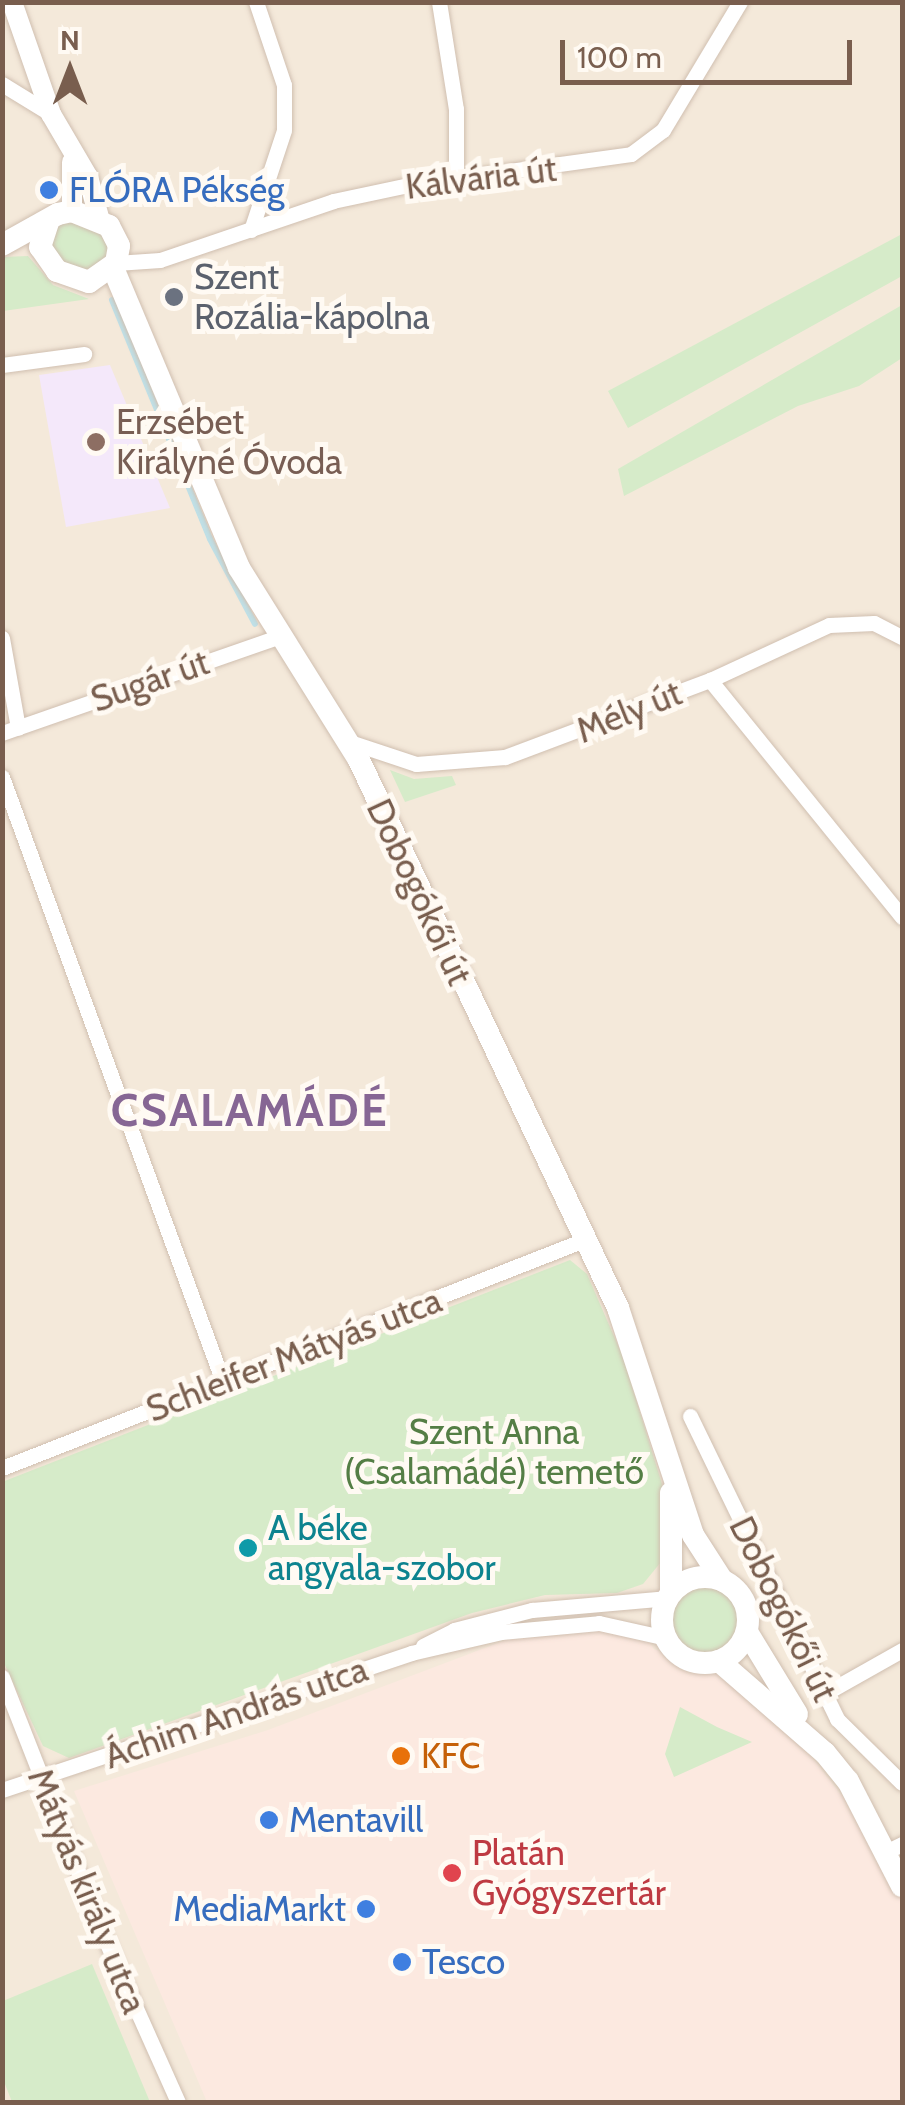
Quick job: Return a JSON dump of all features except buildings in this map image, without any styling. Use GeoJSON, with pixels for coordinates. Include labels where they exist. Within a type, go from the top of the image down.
{"type":"FeatureCollection","features":[{"type":"Feature","properties":{"kind":"main road"},"geometry":{"type":"LineString","coordinates":[[72,211],[100,220],[113,232],[111,266],[78,281],[44,258],[2,246],[72,211]]}},
{"type":"Feature","properties":{"kind":"main road"},"geometry":{"type":"LineString","coordinates":[[44,258],[41,238],[48,222]]}},
{"type":"Feature","properties":{"kind":"main road","name":"Dobogókői út"},"geometry":{"type":"LineString","coordinates":[[111,266],[239,568],[346,740],[584,1240],[641,1364],[693,1535],[722,1580]]}},
{"type":"Feature","properties":{"kind":"main road","name":"Dobogókői út"},"geometry":{"type":"LineString","coordinates":[[670,1464],[670,1596]]}},
{"type":"Feature","properties":{"kind":"main road"},"geometry":{"type":"LineString","coordinates":[[699,1577],[722,1580],[744,1602],[747,1632],[739,1648],[719,1661],[684,1658],[666,1638],[662,1616],[670,1596],[699,1577]]}},
{"type":"Feature","properties":{"kind":"main road","name":"Dobogókői út"},"geometry":{"type":"LineString","coordinates":[[747,1632],[805,1730],[848,1781],[894,1848],[902,1886]]}},
{"type":"Feature","properties":{"kind":"main road","name":"Dobogókői út"},"geometry":{"type":"LineString","coordinates":[[719,1661],[805,1730]]}},
{"type":"Feature","properties":{"kind":"street"},"geometry":{"type":"LineString","coordinates":[[12,2],[51,114],[88,177],[100,220]]}},
{"type":"Feature","properties":{"kind":"street"},"geometry":{"type":"LineString","coordinates":[[251,230],[284,130],[284,85],[256,2]]}},
{"type":"Feature","properties":{"kind":"street"},"geometry":{"type":"LineString","coordinates":[[440,2],[456,109],[456,177]]}},
{"type":"Feature","properties":{"kind":"street","name":"Kálvária út"},"geometry":{"type":"LineString","coordinates":[[111,266],[151,261],[332,201],[456,177],[584,165],[645,146],[680,105],[740,2]]}},
{"type":"Feature","properties":{"kind":"street"},"geometry":{"type":"LineString","coordinates":[[2,84],[51,114]]}},
{"type":"Feature","properties":{"kind":"street"},"geometry":{"type":"LineString","coordinates":[[67,146],[76,181],[72,211]]}},
{"type":"Feature","properties":{"kind":"street"},"geometry":{"type":"LineString","coordinates":[[2,366],[84,354]]}},
{"type":"Feature","properties":{"kind":"street","name":"Mély út"},"geometry":{"type":"LineString","coordinates":[[346,740],[416,764],[506,757],[710,680],[829,624],[874,623],[902,638]]}},
{"type":"Feature","properties":{"kind":"street","name":"Sugár út"},"geometry":{"type":"LineString","coordinates":[[2,638],[10,731],[283,635]]}},
{"type":"Feature","properties":{"kind":"street"},"geometry":{"type":"LineString","coordinates":[[710,680],[902,917]]}},
{"type":"Feature","properties":{"kind":"street"},"geometry":{"type":"LineString","coordinates":[[2,777],[223,1382]]}},
{"type":"Feature","properties":{"kind":"street","name":"Schleifer Mátyás utca"},"geometry":{"type":"LineString","coordinates":[[2,1468],[584,1240]]}},
{"type":"Feature","properties":{"kind":"street","name":"Dobogókői út"},"geometry":{"type":"LineString","coordinates":[[690,1416],[824,1694],[849,1736],[902,1782]]}},
{"type":"Feature","properties":{"kind":"street","name":"Áchim András utca"},"geometry":{"type":"LineString","coordinates":[[2,1790],[412,1654],[490,1618],[670,1596]]}},
{"type":"Feature","properties":{"kind":"street","name":"Áchim András utca"},"geometry":{"type":"LineString","coordinates":[[412,1654],[565,1623],[624,1626],[666,1638]]}},
{"type":"Feature","properties":{"kind":"street"},"geometry":{"type":"LineString","coordinates":[[824,1694],[902,1650]]}},
{"type":"Feature","properties":{"kind":"street","name":"Mátyás király utca"},"geometry":{"type":"LineString","coordinates":[[2,1676],[40,1778],[178,2102]]}},
{"type":"Feature","properties":{"kind":"shaded area"},"geometry":{"type":"Polygon","coordinates":[[[3,3],[902,3],[902,2102],[3,2102],[3,3]]]}},
{"type":"Feature","properties":{"kind":"shaded area","name":"Erzsébet Királyné Óvoda"},"geometry":{"type":"Polygon","coordinates":[[[110,365],[170,508],[66,527],[39,375],[110,365]]]}},
{"type":"Feature","properties":{"kind":"shaded area"},"geometry":{"type":"Polygon","coordinates":[[[605,1628],[646,1638],[654,1649],[742,1684],[800,1742],[886,1852],[902,1886],[902,2102],[207,2102],[74,1791],[268,1730],[522,1634],[605,1628]]]}},
{"type":"Feature","properties":{"kind":"green space"},"geometry":{"type":"Polygon","coordinates":[[[62,217],[102,226],[113,253],[91,276],[51,260],[49,231],[62,217]]]}},
{"type":"Feature","properties":{"kind":"green space"},"geometry":{"type":"Polygon","coordinates":[[[902,234],[902,276],[628,428],[608,391],[902,234]]]}},
{"type":"Feature","properties":{"kind":"green space"},"geometry":{"type":"Polygon","coordinates":[[[28,256],[53,285],[89,299],[3,311],[3,257],[28,256]]]}},
{"type":"Feature","properties":{"kind":"green space"},"geometry":{"type":"Polygon","coordinates":[[[902,305],[902,358],[859,386],[798,406],[624,496],[618,469],[902,305]]]}},
{"type":"Feature","properties":{"kind":"green space"},"geometry":{"type":"Polygon","coordinates":[[[390,770],[414,779],[452,776],[456,785],[405,802],[390,770]]]}},
{"type":"Feature","properties":{"kind":"green space","name":"Szent Anna (Csalamádé) temető"},"geometry":{"type":"Polygon","coordinates":[[[570,1260],[587,1274],[623,1357],[665,1494],[661,1562],[643,1584],[617,1593],[545,1595],[472,1613],[69,1758],[43,1746],[3,1661],[2,1482],[570,1260]]]}},
{"type":"Feature","properties":{"kind":"green space"},"geometry":{"type":"Polygon","coordinates":[[[705,1586],[730,1596],[740,1621],[730,1646],[705,1656],[680,1646],[670,1621],[680,1596],[705,1586]]]}},
{"type":"Feature","properties":{"kind":"green space"},"geometry":{"type":"Polygon","coordinates":[[[680,1707],[752,1742],[674,1777],[665,1754],[680,1707]]]}},
{"type":"Feature","properties":{"kind":"green space"},"geometry":{"type":"Polygon","coordinates":[[[92,1964],[150,2102],[12,2102],[3,2079],[3,2001],[92,1964]]]}},
{"type":"Feature","properties":{"kind":"waterway"},"geometry":{"type":"LineString","coordinates":[[112,300],[210,539],[255,624]]}},
{"type":"Feature","properties":{"kind":"place","name":"FLÓRA Pékség"},"geometry":{"type":"Point","coordinates":[49,190]}},
{"type":"Feature","properties":{"kind":"place","name":"Szent Rozália-kápolna"},"geometry":{"type":"Point","coordinates":[174,297]}},
{"type":"Feature","properties":{"kind":"place","name":"Erzsébet Királyné Óvoda"},"geometry":{"type":"Point","coordinates":[96,442]}},
{"type":"Feature","properties":{"kind":"place","name":"A béke angyala-szobor"},"geometry":{"type":"Point","coordinates":[248,1548]}},
{"type":"Feature","properties":{"kind":"place","name":"KFC"},"geometry":{"type":"Point","coordinates":[401,1756]}},
{"type":"Feature","properties":{"kind":"place","name":"Mentavill"},"geometry":{"type":"Point","coordinates":[269,1820]}},
{"type":"Feature","properties":{"kind":"place","name":"Platán Gyógyszertár"},"geometry":{"type":"Point","coordinates":[452,1873]}},
{"type":"Feature","properties":{"kind":"place","name":"MediaMarkt"},"geometry":{"type":"Point","coordinates":[366,1909]}},
{"type":"Feature","properties":{"kind":"place","name":"Tesco"},"geometry":{"type":"Point","coordinates":[402,1962]}},
{"type":"Feature","properties":{"kind":"district","name":"CSALAMÁDÉ"},"geometry":{"type":"Point","coordinates":[250,1111]}}]}
